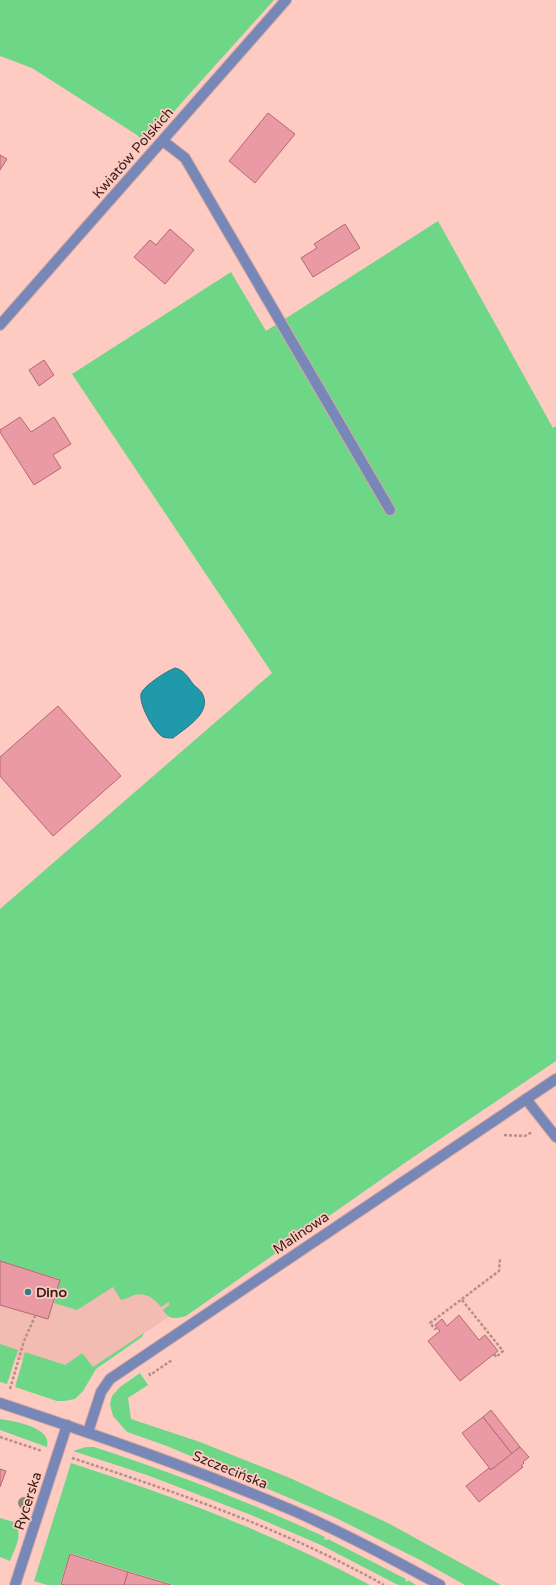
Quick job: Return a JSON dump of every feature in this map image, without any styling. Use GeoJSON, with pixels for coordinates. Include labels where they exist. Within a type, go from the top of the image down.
{"type":"FeatureCollection","features":[{"type":"Feature","properties":{"kind":"street","name":"Kwiatów Polskich"},"geometry":{"type":"LineString","coordinates":[[0,325],[286,0]]}},
{"type":"Feature","properties":{"kind":"street"},"geometry":{"type":"LineString","coordinates":[[163,141],[185,158],[390,510]]}},
{"type":"Feature","properties":{"kind":"street","name":"Malinowa"},"geometry":{"type":"LineString","coordinates":[[88,1432],[101,1392],[110,1379],[556,1079]]}},
{"type":"Feature","properties":{"kind":"street"},"geometry":{"type":"LineString","coordinates":[[526,1099],[556,1137]]}},
{"type":"Feature","properties":{"kind":"street","name":"Szczecińska"},"geometry":{"type":"LineString","coordinates":[[0,1403],[88,1432],[208,1476],[294,1511],[373,1548],[440,1585]]}},
{"type":"Feature","properties":{"kind":"street","name":"Rycerska"},"geometry":{"type":"LineString","coordinates":[[15,1585],[67,1425]]}},
{"type":"Feature","properties":{"kind":"path"},"geometry":{"type":"LineString","coordinates":[[437,1328],[435,1329],[430,1323],[499,1272],[500,1258]]}},
{"type":"Feature","properties":{"kind":"path"},"geometry":{"type":"LineString","coordinates":[[462,1300],[503,1351],[496,1357],[494,1354]]}},
{"type":"Feature","properties":{"kind":"path"},"geometry":{"type":"LineString","coordinates":[[10,1389],[24,1341],[36,1316]]}},
{"type":"Feature","properties":{"kind":"path"},"geometry":{"type":"LineString","coordinates":[[0,1437],[46,1452]]}},
{"type":"Feature","properties":{"kind":"path"},"geometry":{"type":"LineString","coordinates":[[68,1456],[145,1482],[248,1521],[319,1551],[384,1585]]}},
{"type":"Feature","properties":{"kind":"shaded area"},"geometry":{"type":"Polygon","coordinates":[[[0,1247],[188,1304],[90,1370],[59,1374],[0,1352],[0,1247]]]}},
{"type":"Feature","properties":{"kind":"green space"},"geometry":{"type":"Polygon","coordinates":[[[0,0],[274,0],[146,144],[137,135],[32,68],[0,56],[0,0]]]}},
{"type":"Feature","properties":{"kind":"green space"},"geometry":{"type":"Polygon","coordinates":[[[438,221],[553,428],[556,426],[556,1061],[409,1160],[186,1316],[173,1318],[168,1316],[163,1310],[169,1305],[169,1302],[161,1307],[152,1298],[142,1294],[134,1295],[121,1300],[113,1287],[77,1310],[54,1303],[60,1279],[0,1261],[0,909],[272,673],[72,374],[231,272],[266,331],[438,221]]]}},
{"type":"Feature","properties":{"kind":"green space"},"geometry":{"type":"Polygon","coordinates":[[[144,1333],[142,1337],[96,1369],[83,1391],[75,1399],[57,1401],[15,1387],[25,1352],[65,1365],[83,1354],[93,1367],[144,1333]]]}},
{"type":"Feature","properties":{"kind":"green space"},"geometry":{"type":"Polygon","coordinates":[[[0,1344],[18,1350],[7,1384],[0,1382],[0,1344]]]}},
{"type":"Feature","properties":{"kind":"green space"},"geometry":{"type":"Polygon","coordinates":[[[140,1373],[148,1385],[128,1398],[131,1419],[200,1442],[290,1478],[388,1523],[501,1585],[465,1585],[422,1561],[334,1517],[167,1446],[127,1432],[113,1416],[110,1404],[112,1396],[120,1387],[140,1373]]]}},
{"type":"Feature","properties":{"kind":"green space"},"geometry":{"type":"Polygon","coordinates":[[[0,1419],[22,1423],[38,1430],[44,1434],[47,1440],[47,1447],[0,1430],[0,1419]]]}},
{"type":"Feature","properties":{"kind":"green space"},"geometry":{"type":"Polygon","coordinates":[[[86,1447],[94,1447],[153,1467],[268,1512],[325,1537],[324,1539],[328,1539],[406,1579],[405,1581],[407,1582],[408,1580],[416,1585],[398,1585],[321,1545],[251,1515],[147,1475],[73,1451],[86,1447]]]}},
{"type":"Feature","properties":{"kind":"green space"},"geometry":{"type":"Polygon","coordinates":[[[71,1463],[223,1517],[298,1549],[370,1585],[173,1585],[70,1553],[60,1584],[64,1585],[47,1585],[34,1581],[71,1463]]]}},
{"type":"Feature","properties":{"kind":"green space"},"geometry":{"type":"Polygon","coordinates":[[[0,1518],[14,1522],[18,1531],[18,1541],[10,1561],[0,1557],[0,1518]]]}},
{"type":"Feature","properties":{"kind":"water"},"geometry":{"type":"Polygon","coordinates":[[[175,668],[183,672],[202,693],[204,707],[201,713],[190,725],[173,738],[167,738],[163,737],[155,730],[142,705],[141,694],[146,687],[161,675],[175,668]]]}},
{"type":"Feature","properties":{"kind":"building"},"geometry":{"type":"Polygon","coordinates":[[[268,113],[295,134],[255,183],[229,161],[268,113]]]}},
{"type":"Feature","properties":{"kind":"building"},"geometry":{"type":"Polygon","coordinates":[[[0,155],[7,159],[0,170],[0,155]]]}},
{"type":"Feature","properties":{"kind":"building"},"geometry":{"type":"Polygon","coordinates":[[[345,224],[360,248],[313,277],[301,258],[317,248],[314,244],[345,224]]]}},
{"type":"Feature","properties":{"kind":"building"},"geometry":{"type":"Polygon","coordinates":[[[170,229],[194,250],[165,284],[134,257],[150,240],[156,245],[170,229]]]}},
{"type":"Feature","properties":{"kind":"building"},"geometry":{"type":"Polygon","coordinates":[[[44,360],[54,375],[39,386],[29,370],[44,360]]]}},
{"type":"Feature","properties":{"kind":"building"},"geometry":{"type":"Polygon","coordinates":[[[20,417],[31,432],[54,417],[71,444],[53,455],[61,468],[34,485],[0,432],[0,430],[20,417]]]}},
{"type":"Feature","properties":{"kind":"building"},"geometry":{"type":"Polygon","coordinates":[[[58,706],[121,776],[53,836],[0,776],[0,757],[58,706]]]}},
{"type":"Feature","properties":{"kind":"building","name":"Dino"},"geometry":{"type":"Polygon","coordinates":[[[0,1261],[60,1280],[48,1319],[0,1305],[0,1261]]]}},
{"type":"Feature","properties":{"kind":"building"},"geometry":{"type":"Polygon","coordinates":[[[459,1315],[479,1340],[485,1335],[498,1351],[460,1381],[428,1341],[440,1331],[435,1325],[442,1319],[447,1326],[459,1315]]]}},
{"type":"Feature","properties":{"kind":"building"},"geometry":{"type":"Polygon","coordinates":[[[491,1410],[520,1447],[512,1454],[483,1417],[491,1410]]]}},
{"type":"Feature","properties":{"kind":"building"},"geometry":{"type":"Polygon","coordinates":[[[483,1417],[512,1454],[491,1470],[462,1433],[483,1417]]]}},
{"type":"Feature","properties":{"kind":"building"},"geometry":{"type":"Polygon","coordinates":[[[520,1447],[529,1457],[523,1462],[524,1463],[521,1466],[523,1467],[479,1502],[466,1486],[489,1468],[491,1470],[520,1447]]]}},
{"type":"Feature","properties":{"kind":"building"},"geometry":{"type":"Polygon","coordinates":[[[0,1469],[6,1471],[0,1487],[0,1469]]]}},
{"type":"Feature","properties":{"kind":"building"},"geometry":{"type":"Polygon","coordinates":[[[70,1554],[128,1572],[124,1585],[61,1584],[70,1554]]]}},
{"type":"Feature","properties":{"kind":"building"},"geometry":{"type":"Polygon","coordinates":[[[128,1572],[171,1585],[124,1585],[128,1572]]]}},
{"type":"Feature","properties":{"kind":"place","name":"Dino"},"geometry":{"type":"Point","coordinates":[28,1292]}}]}
